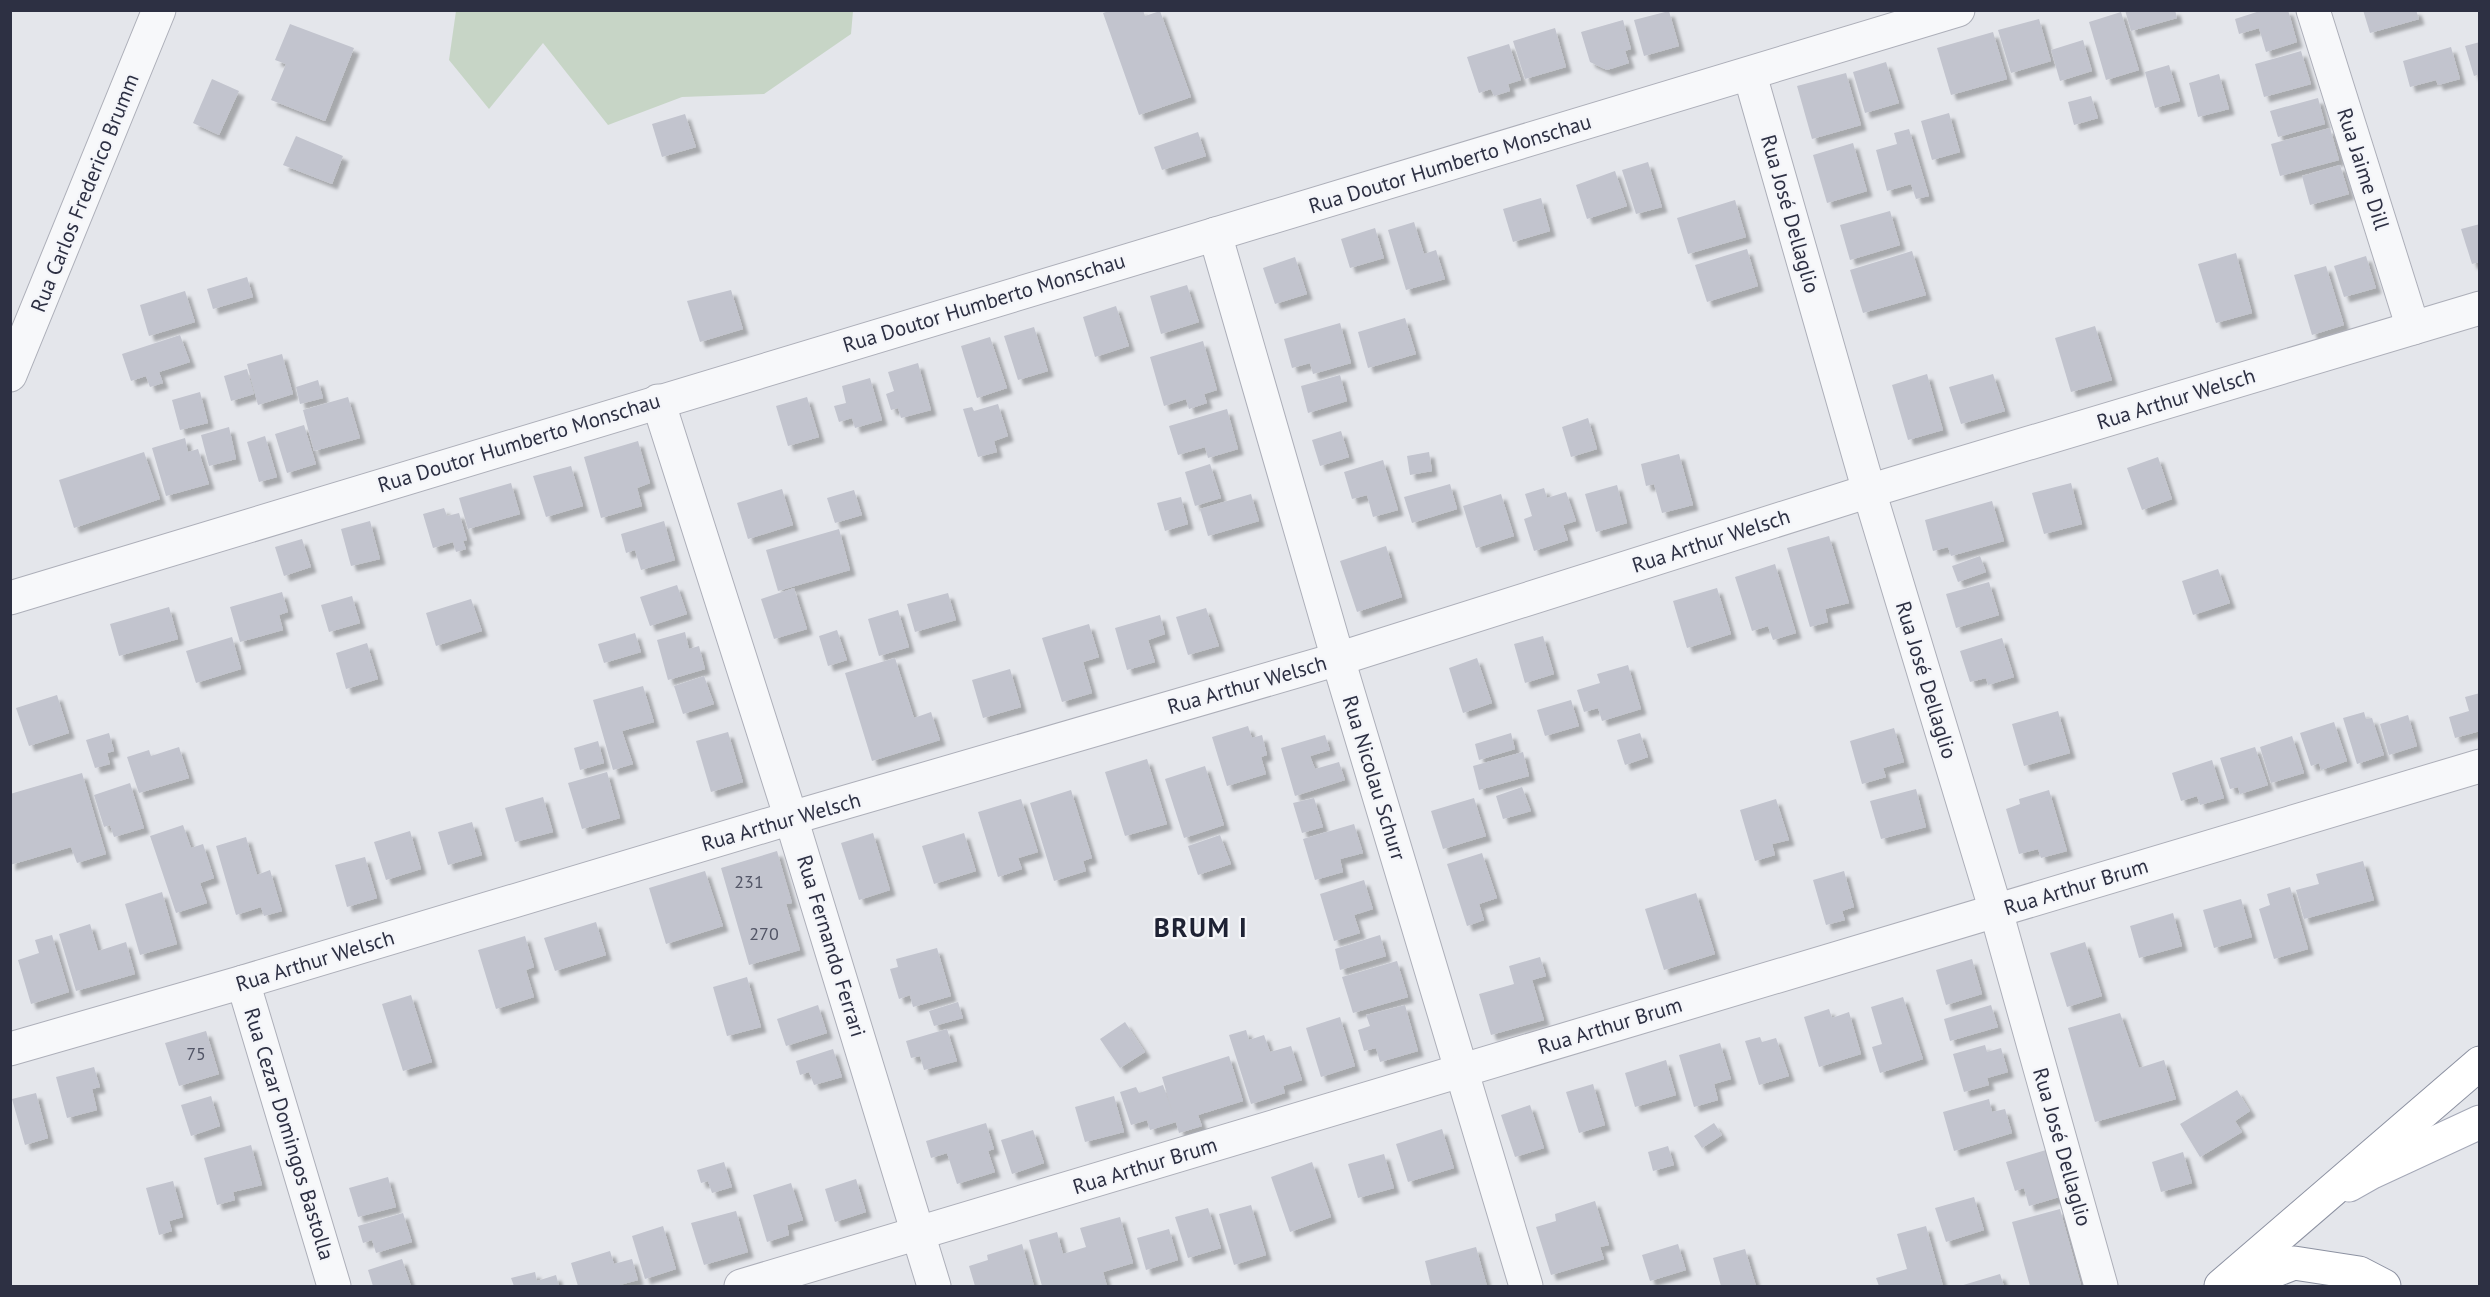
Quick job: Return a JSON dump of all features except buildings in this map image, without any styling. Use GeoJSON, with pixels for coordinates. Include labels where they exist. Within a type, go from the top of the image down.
{"type":"FeatureCollection","features":[{"type":"Feature","properties":{"kind":"main road"},"geometry":{"type":"LineString","coordinates":[[2221,1287],[2480,1063]]}},
{"type":"Feature","properties":{"kind":"main road"},"geometry":{"type":"LineString","coordinates":[[2315,1205],[2372,1172],[2480,1122]]}},
{"type":"Feature","properties":{"kind":"main road"},"geometry":{"type":"LineString","coordinates":[[2235,1287],[2294,1263],[2359,1272],[2384,1287]]}},
{"type":"Feature","properties":{"kind":"street","name":"Rua Carlos Frederico Brumm"},"geometry":{"type":"LineString","coordinates":[[10,375],[159,10]]}},
{"type":"Feature","properties":{"kind":"street","name":"Rua Doutor Humberto Monschau"},"geometry":{"type":"LineString","coordinates":[[10,598],[658,401],[1750,75],[1958,10]]}},
{"type":"Feature","properties":{"kind":"street","name":"Rua Jaime Dill"},"geometry":{"type":"LineString","coordinates":[[2313,10],[2413,328]]}},
{"type":"Feature","properties":{"kind":"street","name":"Rua José Dellaglio"},"geometry":{"type":"LineString","coordinates":[[1750,75],[1869,491],[1996,911],[2101,1287]]}},
{"type":"Feature","properties":{"kind":"street","name":"Rua Nicolau Schurr"},"geometry":{"type":"LineString","coordinates":[[1215,234],[1338,659],[1526,1287]]}},
{"type":"Feature","properties":{"kind":"street","name":"Rua Arthur Welsch"},"geometry":{"type":"LineString","coordinates":[[10,1049],[1338,659],[1869,491],[2480,308]]}},
{"type":"Feature","properties":{"kind":"street","name":"Rua Fernando Ferrari"},"geometry":{"type":"LineString","coordinates":[[658,401],[791,818],[934,1287]]}},
{"type":"Feature","properties":{"kind":"street","name":"Rua Arthur Brum"},"geometry":{"type":"LineString","coordinates":[[741,1287],[2480,766]]}},
{"type":"Feature","properties":{"kind":"street","name":"Rua Cezar Domingos Bastolla"},"geometry":{"type":"LineString","coordinates":[[243,982],[334,1287]]}},
{"type":"Feature","properties":{"kind":"green space"},"geometry":{"type":"Polygon","coordinates":[[[456,10],[853,11],[851,34],[764,94],[682,97],[608,125],[543,43],[489,109],[449,60],[456,10]]]}},
{"type":"Feature","properties":{"kind":"district","name":"BRUM I"},"geometry":{"type":"Point","coordinates":[1201,928]}}]}
